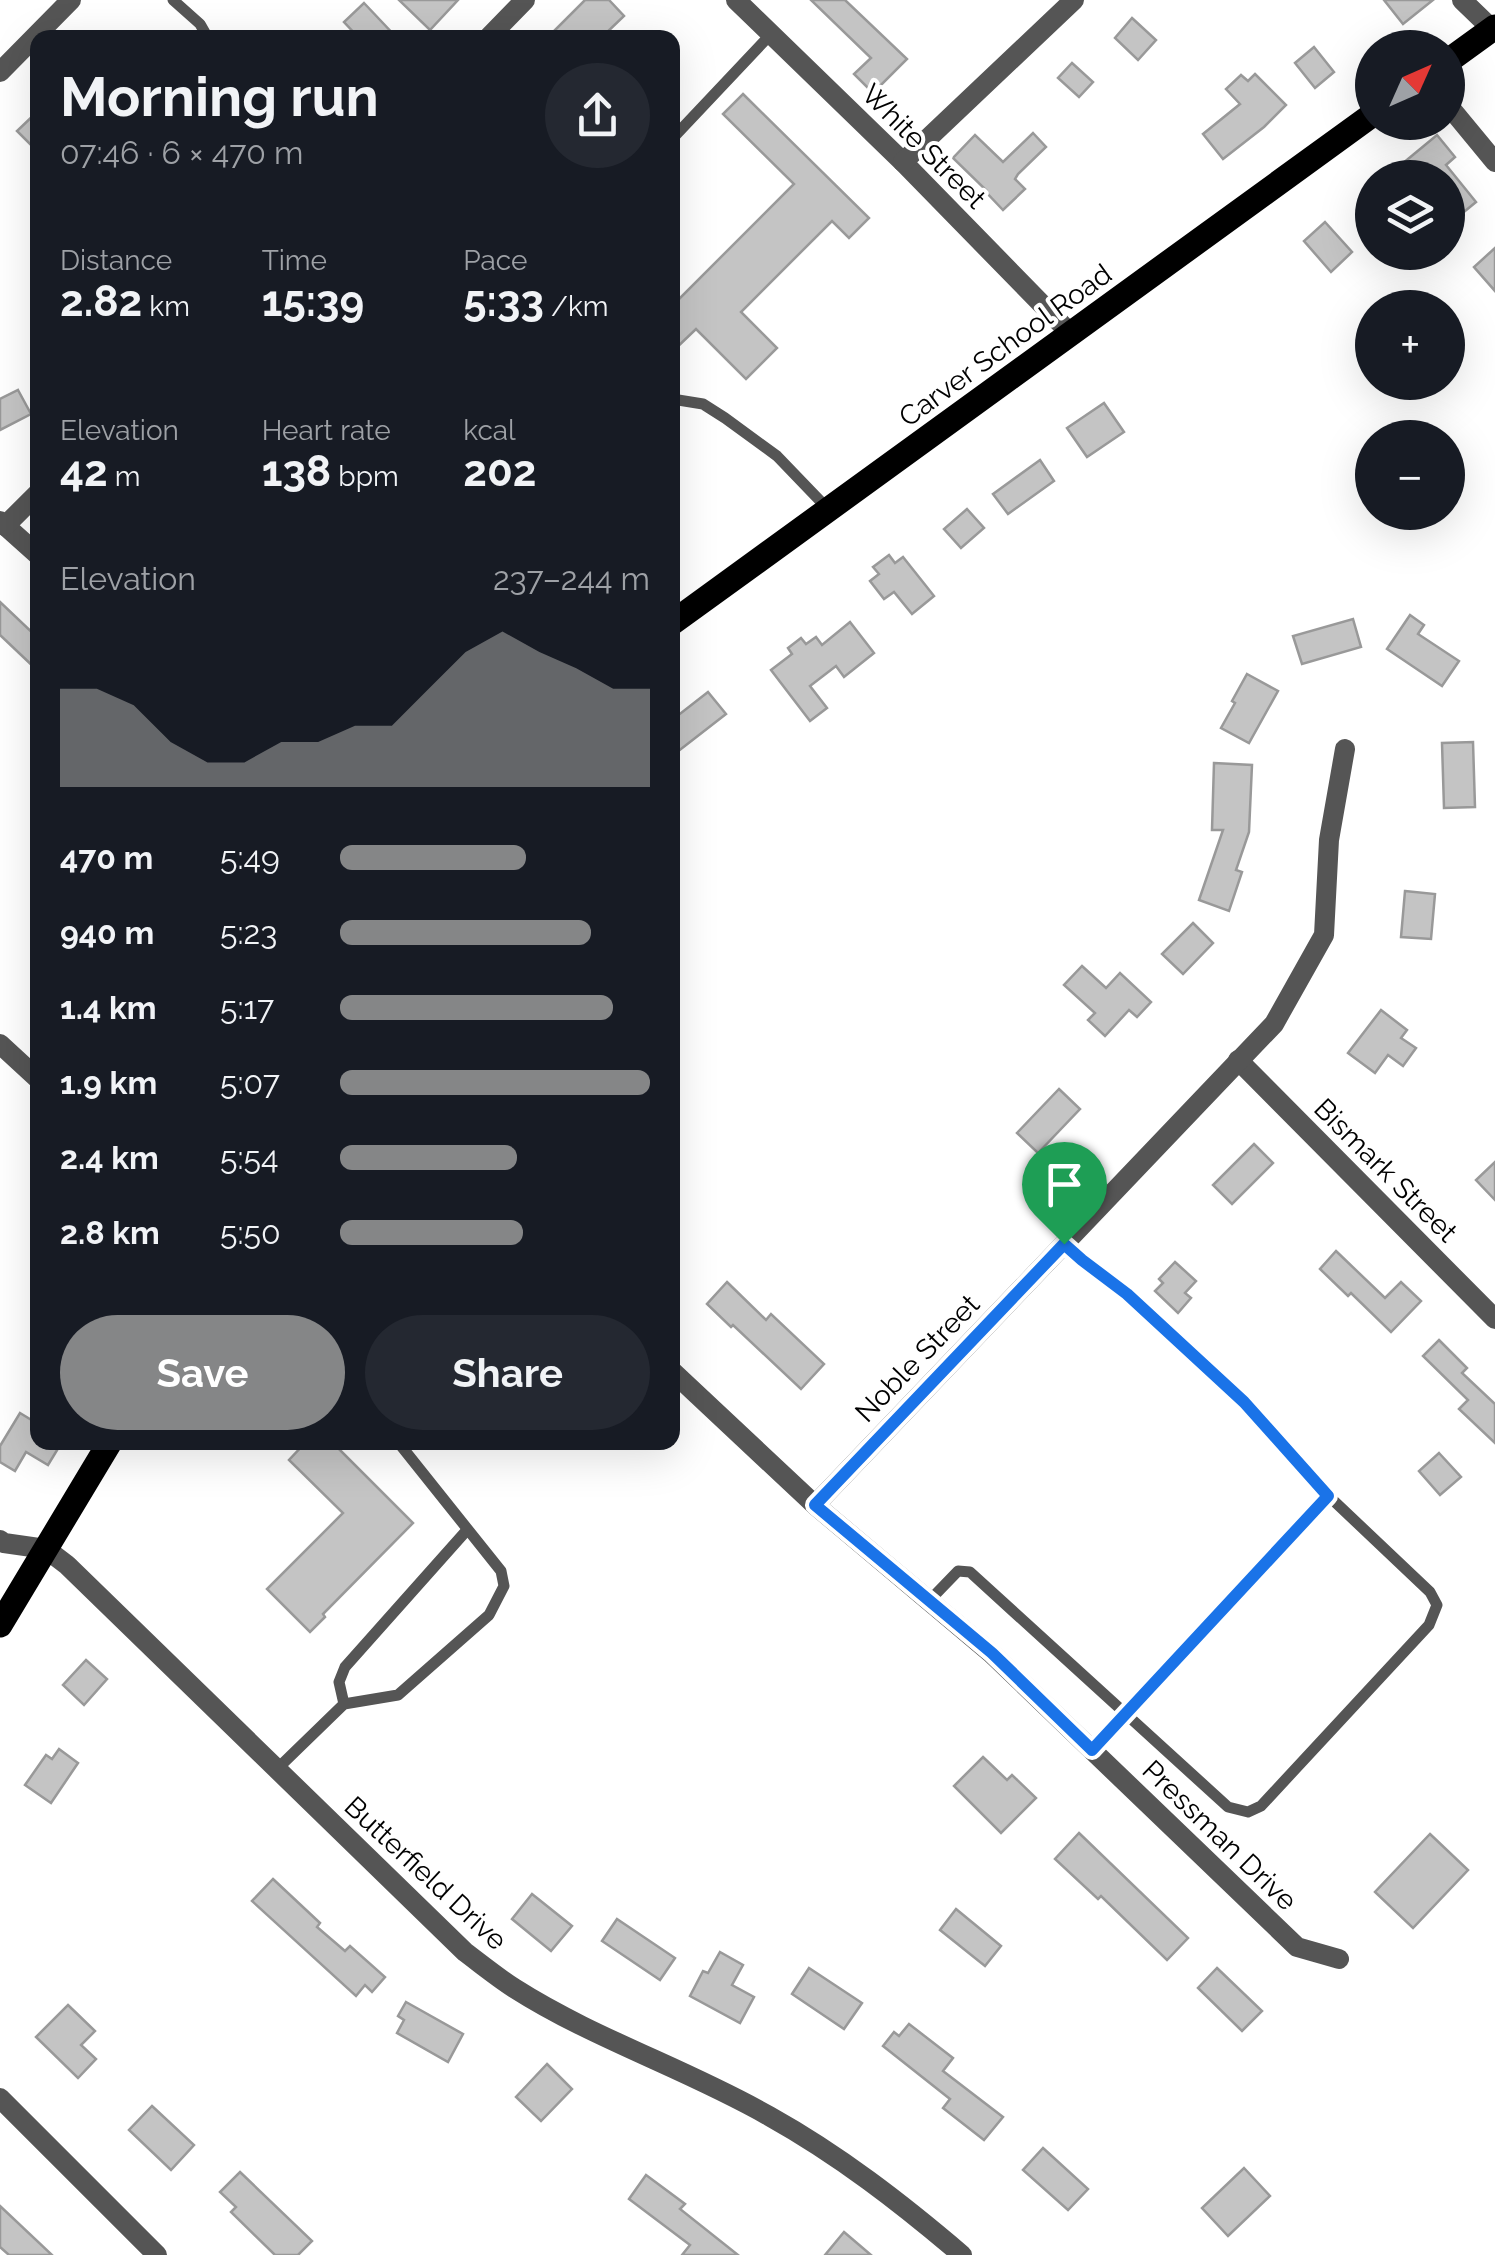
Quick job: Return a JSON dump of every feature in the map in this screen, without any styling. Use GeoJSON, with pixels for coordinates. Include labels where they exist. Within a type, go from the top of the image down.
{"type":"FeatureCollection","features":[{"type":"Feature","properties":{"kind":"main road"},"geometry":{"type":"LineString","coordinates":[[1465,49],[1494,28]]}},
{"type":"Feature","properties":{"kind":"main road","name":"Carver School Road"},"geometry":{"type":"LineString","coordinates":[[680,617],[1355,128]]}},
{"type":"Feature","properties":{"kind":"main road"},"geometry":{"type":"LineString","coordinates":[[0,1625],[105,1450]]}},
{"type":"Feature","properties":{"kind":"street"},"geometry":{"type":"LineString","coordinates":[[49,30],[71,0]]}},
{"type":"Feature","properties":{"kind":"street"},"geometry":{"type":"LineString","coordinates":[[496,30],[525,0]]}},
{"type":"Feature","properties":{"kind":"street","name":"White Street"},"geometry":{"type":"LineString","coordinates":[[736,0],[1072,334]]}},
{"type":"Feature","properties":{"kind":"street"},"geometry":{"type":"LineString","coordinates":[[903,162],[1074,0]]}},
{"type":"Feature","properties":{"kind":"street"},"geometry":{"type":"LineString","coordinates":[[1462,0],[1494,28]]}},
{"type":"Feature","properties":{"kind":"street"},"geometry":{"type":"LineString","coordinates":[[0,72],[30,47]]}},
{"type":"Feature","properties":{"kind":"street"},"geometry":{"type":"LineString","coordinates":[[1465,126],[1495,162]]}},
{"type":"Feature","properties":{"kind":"street"},"geometry":{"type":"LineString","coordinates":[[30,500],[2,523],[30,549]]}},
{"type":"Feature","properties":{"kind":"street","name":"Noble Street"},"geometry":{"type":"LineString","coordinates":[[815,1505],[1274,1024],[1324,935],[1329,840],[1346,750]]}},
{"type":"Feature","properties":{"kind":"street"},"geometry":{"type":"LineString","coordinates":[[0,1044],[30,1072]]}},
{"type":"Feature","properties":{"kind":"street","name":"Bismark Street"},"geometry":{"type":"LineString","coordinates":[[1238,1060],[1495,1319]]}},
{"type":"Feature","properties":{"kind":"street","name":"Pressman Drive"},"geometry":{"type":"LineString","coordinates":[[680,1378],[815,1505],[992,1653],[1297,1948],[1339,1959]]}},
{"type":"Feature","properties":{"kind":"street"},"geometry":{"type":"LineString","coordinates":[[0,1540],[46,1549]]}},
{"type":"Feature","properties":{"kind":"street","name":"Butterfield Drive"},"geometry":{"type":"LineString","coordinates":[[46,1549],[465,1952],[515,1989],[768,2115],[842,2160],[962,2255]]}},
{"type":"Feature","properties":{"kind":"street"},"geometry":{"type":"LineString","coordinates":[[0,2098],[157,2255]]}},
{"type":"Feature","properties":{"kind":"lane"},"geometry":{"type":"LineString","coordinates":[[173,0],[203,30]]}},
{"type":"Feature","properties":{"kind":"lane"},"geometry":{"type":"LineString","coordinates":[[680,130],[770,34]]}},
{"type":"Feature","properties":{"kind":"lane"},"geometry":{"type":"LineString","coordinates":[[680,400],[704,404],[777,456],[828,509]]}},
{"type":"Feature","properties":{"kind":"lane"},"geometry":{"type":"LineString","coordinates":[[929,1600],[958,1571],[970,1572],[1228,1807],[1248,1812],[1261,1806],[1429,1625],[1437,1604],[1430,1592],[1328,1496],[1244,1402],[1127,1294],[1064,1244]]}},
{"type":"Feature","properties":{"kind":"lane"},"geometry":{"type":"LineString","coordinates":[[276,1770],[344,1704],[398,1695],[488,1615],[504,1586],[501,1571],[404,1450]]}},
{"type":"Feature","properties":{"kind":"lane"},"geometry":{"type":"LineString","coordinates":[[1092,1750],[1328,1496]]}},
{"type":"Feature","properties":{"kind":"lane"},"geometry":{"type":"LineString","coordinates":[[344,1704],[339,1682],[345,1666],[467,1530]]}},
{"type":"Feature","properties":{"kind":"building"},"geometry":{"type":"Polygon","coordinates":[[[399,0],[458,0],[430,30],[399,0]]]}},
{"type":"Feature","properties":{"kind":"building"},"geometry":{"type":"Polygon","coordinates":[[[585,0],[609,0],[624,16],[609,30],[555,30],[585,0]]]}},
{"type":"Feature","properties":{"kind":"building"},"geometry":{"type":"Polygon","coordinates":[[[811,0],[845,0],[907,59],[873,93],[854,74],[871,58],[811,0]]]}},
{"type":"Feature","properties":{"kind":"building"},"geometry":{"type":"Polygon","coordinates":[[[1384,0],[1433,0],[1403,24],[1384,0]]]}},
{"type":"Feature","properties":{"kind":"building"},"geometry":{"type":"Polygon","coordinates":[[[364,3],[389,30],[352,30],[344,22],[364,3]]]}},
{"type":"Feature","properties":{"kind":"building"},"geometry":{"type":"Polygon","coordinates":[[[1132,18],[1156,40],[1138,60],[1115,38],[1132,18]]]}},
{"type":"Feature","properties":{"kind":"building"},"geometry":{"type":"Polygon","coordinates":[[[1314,47],[1334,72],[1315,88],[1295,63],[1314,47]]]}},
{"type":"Feature","properties":{"kind":"building"},"geometry":{"type":"Polygon","coordinates":[[[1072,63],[1093,82],[1079,97],[1058,78],[1072,63]]]}},
{"type":"Feature","properties":{"kind":"building"},"geometry":{"type":"Polygon","coordinates":[[[1255,74],[1286,105],[1223,159],[1203,134],[1240,104],[1226,89],[1241,75],[1248,81],[1255,74]]]}},
{"type":"Feature","properties":{"kind":"building"},"geometry":{"type":"Polygon","coordinates":[[[743,94],[869,218],[849,238],[832,221],[741,312],[777,348],[746,379],[696,329],[680,344],[680,298],[794,184],[723,114],[743,94]]]}},
{"type":"Feature","properties":{"kind":"building"},"geometry":{"type":"Polygon","coordinates":[[[30,119],[30,144],[17,131],[30,119]]]}},
{"type":"Feature","properties":{"kind":"building"},"geometry":{"type":"Polygon","coordinates":[[[1033,133],[1046,147],[1018,174],[1015,179],[1025,189],[1003,210],[953,158],[975,135],[1003,162],[1033,133]]]}},
{"type":"Feature","properties":{"kind":"building"},"geometry":{"type":"Polygon","coordinates":[[[1431,140],[1441,140],[1455,157],[1452,160],[1407,160],[1431,140]]]}},
{"type":"Feature","properties":{"kind":"building"},"geometry":{"type":"Polygon","coordinates":[[[1465,188],[1476,202],[1465,211],[1465,188]]]}},
{"type":"Feature","properties":{"kind":"building"},"geometry":{"type":"Polygon","coordinates":[[[1325,222],[1352,252],[1331,272],[1304,241],[1325,222]]]}},
{"type":"Feature","properties":{"kind":"building"},"geometry":{"type":"Polygon","coordinates":[[[1495,248],[1495,291],[1474,267],[1495,248]]]}},
{"type":"Feature","properties":{"kind":"building"},"geometry":{"type":"Polygon","coordinates":[[[18,390],[30,415],[0,430],[0,399],[18,390]]]}},
{"type":"Feature","properties":{"kind":"building"},"geometry":{"type":"Polygon","coordinates":[[[1104,403],[1124,432],[1087,457],[1067,428],[1104,403]]]}},
{"type":"Feature","properties":{"kind":"building"},"geometry":{"type":"Polygon","coordinates":[[[1040,460],[1054,481],[1008,514],[993,494],[1040,460]]]}},
{"type":"Feature","properties":{"kind":"building"},"geometry":{"type":"Polygon","coordinates":[[[967,509],[984,528],[961,548],[944,529],[967,509]]]}},
{"type":"Feature","properties":{"kind":"building"},"geometry":{"type":"Polygon","coordinates":[[[889,555],[895,563],[903,557],[934,596],[912,614],[894,592],[884,599],[870,581],[879,574],[873,567],[889,555]]]}},
{"type":"Feature","properties":{"kind":"building"},"geometry":{"type":"Polygon","coordinates":[[[0,602],[30,630],[30,663],[0,635],[0,602]]]}},
{"type":"Feature","properties":{"kind":"building"},"geometry":{"type":"Polygon","coordinates":[[[1410,615],[1424,625],[1418,634],[1459,661],[1442,686],[1387,649],[1410,615]]]}},
{"type":"Feature","properties":{"kind":"building"},"geometry":{"type":"Polygon","coordinates":[[[1353,619],[1361,647],[1302,664],[1293,636],[1353,619]]]}},
{"type":"Feature","properties":{"kind":"building"},"geometry":{"type":"Polygon","coordinates":[[[850,622],[874,653],[844,677],[836,666],[810,686],[827,708],[810,721],[771,670],[792,654],[788,648],[801,638],[806,644],[816,637],[822,645],[850,622]]]}},
{"type":"Feature","properties":{"kind":"building"},"geometry":{"type":"Polygon","coordinates":[[[1247,674],[1278,691],[1249,743],[1221,728],[1247,674]]]}},
{"type":"Feature","properties":{"kind":"building"},"geometry":{"type":"Polygon","coordinates":[[[708,692],[726,714],[680,750],[680,714],[708,692]]]}},
{"type":"Feature","properties":{"kind":"building"},"geometry":{"type":"Polygon","coordinates":[[[1473,742],[1475,807],[1444,808],[1442,743],[1473,742]]]}},
{"type":"Feature","properties":{"kind":"building"},"geometry":{"type":"Polygon","coordinates":[[[1214,763],[1252,765],[1249,832],[1236,870],[1242,872],[1229,911],[1199,900],[1223,830],[1212,830],[1214,763]]]}},
{"type":"Feature","properties":{"kind":"building"},"geometry":{"type":"Polygon","coordinates":[[[1405,891],[1435,894],[1431,939],[1401,937],[1405,891]]]}},
{"type":"Feature","properties":{"kind":"building"},"geometry":{"type":"Polygon","coordinates":[[[1193,923],[1213,943],[1183,974],[1162,954],[1193,923]]]}},
{"type":"Feature","properties":{"kind":"building"},"geometry":{"type":"Polygon","coordinates":[[[1082,966],[1106,988],[1120,973],[1151,1002],[1137,1017],[1129,1010],[1105,1036],[1088,1020],[1095,1013],[1064,985],[1082,966]]]}},
{"type":"Feature","properties":{"kind":"building"},"geometry":{"type":"Polygon","coordinates":[[[1381,1010],[1407,1030],[1401,1038],[1416,1048],[1403,1066],[1388,1055],[1375,1073],[1348,1053],[1381,1010]]]}},
{"type":"Feature","properties":{"kind":"building"},"geometry":{"type":"Polygon","coordinates":[[[1059,1089],[1080,1109],[1038,1153],[1017,1133],[1059,1089]]]}},
{"type":"Feature","properties":{"kind":"building"},"geometry":{"type":"Polygon","coordinates":[[[1254,1144],[1273,1163],[1232,1204],[1213,1185],[1254,1144]]]}},
{"type":"Feature","properties":{"kind":"building"},"geometry":{"type":"Polygon","coordinates":[[[1495,1162],[1495,1200],[1476,1180],[1495,1162]]]}},
{"type":"Feature","properties":{"kind":"building"},"geometry":{"type":"Polygon","coordinates":[[[1336,1251],[1385,1298],[1401,1282],[1421,1301],[1391,1332],[1320,1269],[1336,1251]]]}},
{"type":"Feature","properties":{"kind":"building"},"geometry":{"type":"Polygon","coordinates":[[[1175,1262],[1196,1281],[1185,1293],[1191,1298],[1178,1313],[1155,1291],[1163,1283],[1159,1279],[1175,1262]]]}},
{"type":"Feature","properties":{"kind":"building"},"geometry":{"type":"Polygon","coordinates":[[[727,1282],[766,1320],[771,1314],[824,1364],[801,1389],[707,1304],[727,1282]]]}},
{"type":"Feature","properties":{"kind":"building"},"geometry":{"type":"Polygon","coordinates":[[[1439,1340],[1467,1368],[1462,1373],[1495,1404],[1495,1443],[1459,1409],[1468,1400],[1423,1356],[1439,1340]]]}},
{"type":"Feature","properties":{"kind":"building"},"geometry":{"type":"Polygon","coordinates":[[[20,1413],[30,1419],[30,1450],[57,1450],[48,1465],[26,1452],[15,1471],[0,1462],[0,1446],[20,1413]]]}},
{"type":"Feature","properties":{"kind":"building"},"geometry":{"type":"Polygon","coordinates":[[[298,1450],[340,1450],[413,1523],[310,1632],[267,1589],[343,1513],[289,1460],[298,1450]]]}},
{"type":"Feature","properties":{"kind":"building"},"geometry":{"type":"Polygon","coordinates":[[[1439,1453],[1461,1477],[1440,1495],[1419,1471],[1439,1453]]]}},
{"type":"Feature","properties":{"kind":"building"},"geometry":{"type":"Polygon","coordinates":[[[86,1660],[107,1679],[84,1705],[63,1685],[86,1660]]]}},
{"type":"Feature","properties":{"kind":"building"},"geometry":{"type":"Polygon","coordinates":[[[59,1749],[78,1763],[51,1803],[25,1785],[46,1755],[52,1759],[59,1749]]]}},
{"type":"Feature","properties":{"kind":"building"},"geometry":{"type":"Polygon","coordinates":[[[983,1757],[1007,1780],[1012,1775],[1036,1798],[1001,1833],[954,1786],[983,1757]]]}},
{"type":"Feature","properties":{"kind":"building"},"geometry":{"type":"Polygon","coordinates":[[[1079,1833],[1188,1938],[1167,1960],[1101,1896],[1098,1899],[1055,1859],[1079,1833]]]}},
{"type":"Feature","properties":{"kind":"building"},"geometry":{"type":"Polygon","coordinates":[[[1430,1834],[1468,1870],[1413,1928],[1375,1892],[1430,1834]]]}},
{"type":"Feature","properties":{"kind":"building"},"geometry":{"type":"Polygon","coordinates":[[[273,1879],[320,1923],[317,1927],[345,1951],[350,1946],[385,1977],[372,1992],[365,1985],[356,1996],[252,1901],[273,1879]]]}},
{"type":"Feature","properties":{"kind":"building"},"geometry":{"type":"Polygon","coordinates":[[[532,1894],[572,1926],[551,1951],[512,1919],[532,1894]]]}},
{"type":"Feature","properties":{"kind":"building"},"geometry":{"type":"Polygon","coordinates":[[[956,1909],[1001,1946],[985,1966],[940,1930],[956,1909]]]}},
{"type":"Feature","properties":{"kind":"building"},"geometry":{"type":"Polygon","coordinates":[[[617,1919],[675,1958],[660,1980],[602,1941],[617,1919]]]}},
{"type":"Feature","properties":{"kind":"building"},"geometry":{"type":"Polygon","coordinates":[[[720,1952],[743,1965],[732,1985],[754,1997],[740,2023],[690,1996],[703,1971],[708,1973],[720,1952]]]}},
{"type":"Feature","properties":{"kind":"building"},"geometry":{"type":"Polygon","coordinates":[[[809,1968],[862,2003],[844,2029],[792,1994],[809,1968]]]}},
{"type":"Feature","properties":{"kind":"building"},"geometry":{"type":"Polygon","coordinates":[[[1217,1968],[1262,2011],[1242,2031],[1198,1988],[1217,1968]]]}},
{"type":"Feature","properties":{"kind":"building"},"geometry":{"type":"Polygon","coordinates":[[[406,2002],[463,2034],[448,2062],[397,2033],[404,2020],[398,2016],[406,2002]]]}},
{"type":"Feature","properties":{"kind":"building"},"geometry":{"type":"Polygon","coordinates":[[[68,2005],[95,2031],[81,2045],[96,2059],[78,2078],[36,2037],[68,2005]]]}},
{"type":"Feature","properties":{"kind":"building"},"geometry":{"type":"Polygon","coordinates":[[[909,2024],[953,2058],[943,2071],[1003,2117],[984,2140],[943,2108],[950,2099],[883,2046],[894,2032],[899,2036],[909,2024]]]}},
{"type":"Feature","properties":{"kind":"building"},"geometry":{"type":"Polygon","coordinates":[[[547,2064],[572,2089],[541,2121],[516,2097],[547,2064]]]}},
{"type":"Feature","properties":{"kind":"building"},"geometry":{"type":"Polygon","coordinates":[[[152,2106],[194,2145],[171,2170],[129,2130],[152,2106]]]}},
{"type":"Feature","properties":{"kind":"building"},"geometry":{"type":"Polygon","coordinates":[[[1043,2148],[1088,2189],[1068,2210],[1023,2170],[1043,2148]]]}},
{"type":"Feature","properties":{"kind":"building"},"geometry":{"type":"Polygon","coordinates":[[[1244,2168],[1270,2196],[1228,2236],[1202,2208],[1244,2168]]]}},
{"type":"Feature","properties":{"kind":"building"},"geometry":{"type":"Polygon","coordinates":[[[240,2172],[312,2241],[298,2255],[275,2255],[231,2212],[236,2207],[220,2192],[240,2172]]]}},
{"type":"Feature","properties":{"kind":"building"},"geometry":{"type":"Polygon","coordinates":[[[646,2175],[685,2204],[680,2209],[738,2255],[682,2255],[690,2245],[629,2199],[646,2175]]]}},
{"type":"Feature","properties":{"kind":"building"},"geometry":{"type":"Polygon","coordinates":[[[0,2206],[52,2255],[9,2255],[0,2247],[0,2206]]]}},
{"type":"Feature","properties":{"kind":"building"},"geometry":{"type":"Polygon","coordinates":[[[844,2232],[871,2255],[825,2255],[844,2232]]]}},
{"type":"Feature","properties":{"kind":"route"},"geometry":{"type":"LineString","coordinates":[[1064,1244],[1127,1294],[1244,1402],[1328,1496],[1092,1750],[992,1653],[815,1505],[1064,1244]]}}]}
